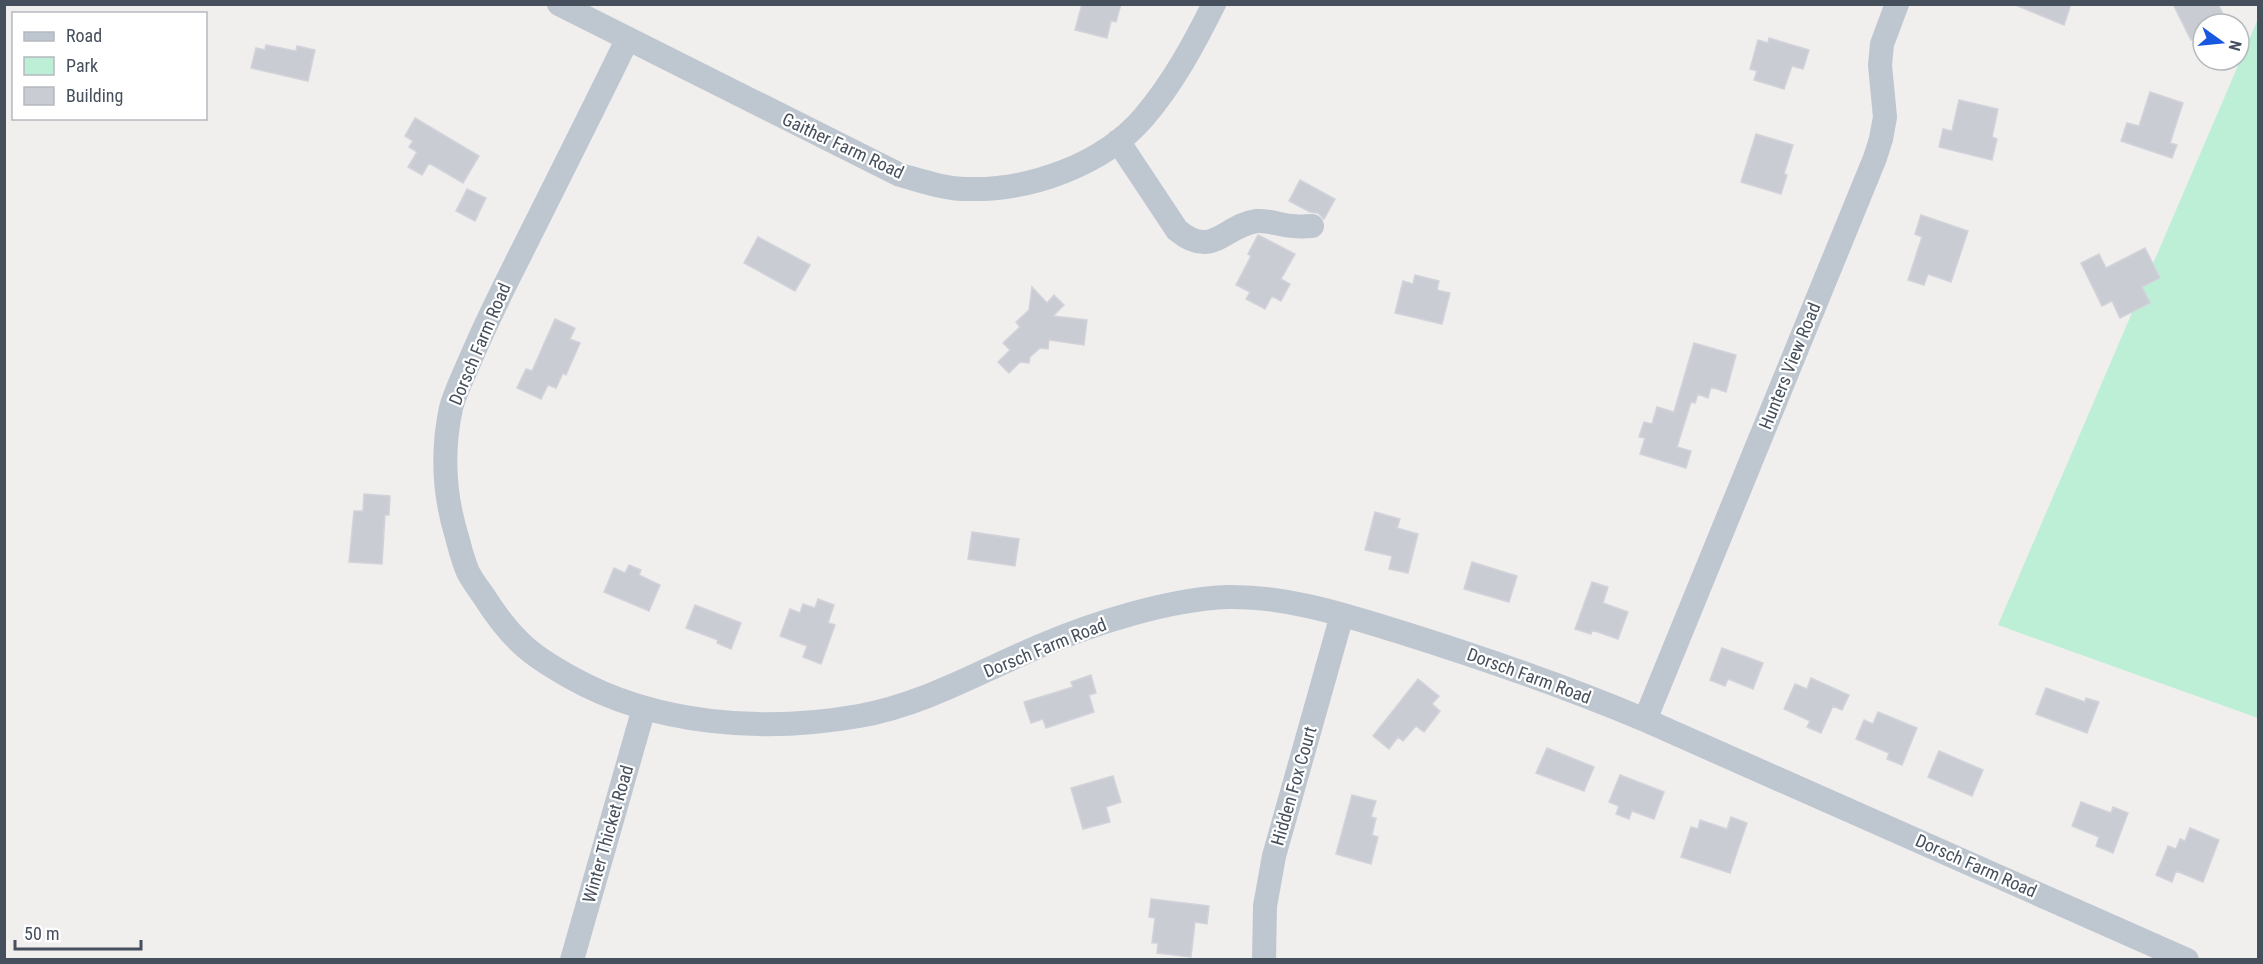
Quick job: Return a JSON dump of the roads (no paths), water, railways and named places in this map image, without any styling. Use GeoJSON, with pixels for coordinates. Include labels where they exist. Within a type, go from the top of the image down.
{"type":"FeatureCollection","features":[{"type":"Feature","properties":{"kind":"street","name":"Gaither Farm Road"},"geometry":{"type":"LineString","coordinates":[[559,4],[900,175],[934,184],[967,189],[1005,186],[1047,177],[1084,163],[1118,141],[1143,119],[1165,91],[1188,54],[1214,4]]}},
{"type":"Feature","properties":{"kind":"street","name":"Hunters View Road"},"geometry":{"type":"LineString","coordinates":[[1645,720],[1875,159],[1885,117],[1880,65],[1882,44],[1897,4]]}},
{"type":"Feature","properties":{"kind":"street","name":"Dorsch Farm Road"},"geometry":{"type":"LineString","coordinates":[[627,40],[485,326],[453,402],[445,437],[445,474],[452,523],[467,571],[497,618],[526,649],[556,669],[591,689],[644,708],[750,724],[806,723],[863,715],[919,699],[981,674],[1042,645],[1172,604],[1227,597],[1274,599],[1342,615],[1484,658],[1567,687],[2182,959]]}},
{"type":"Feature","properties":{"kind":"street"},"geometry":{"type":"LineString","coordinates":[[1118,141],[1177,230],[1188,239],[1202,242],[1214,240],[1252,222],[1260,221],[1293,226],[1312,226]]}},
{"type":"Feature","properties":{"kind":"street","name":"Hidden Fox Court"},"geometry":{"type":"LineString","coordinates":[[1264,960],[1265,906],[1274,856],[1342,615]]}},
{"type":"Feature","properties":{"kind":"street","name":"Winter Thicket Road"},"geometry":{"type":"LineString","coordinates":[[572,960],[644,708]]}}]}
